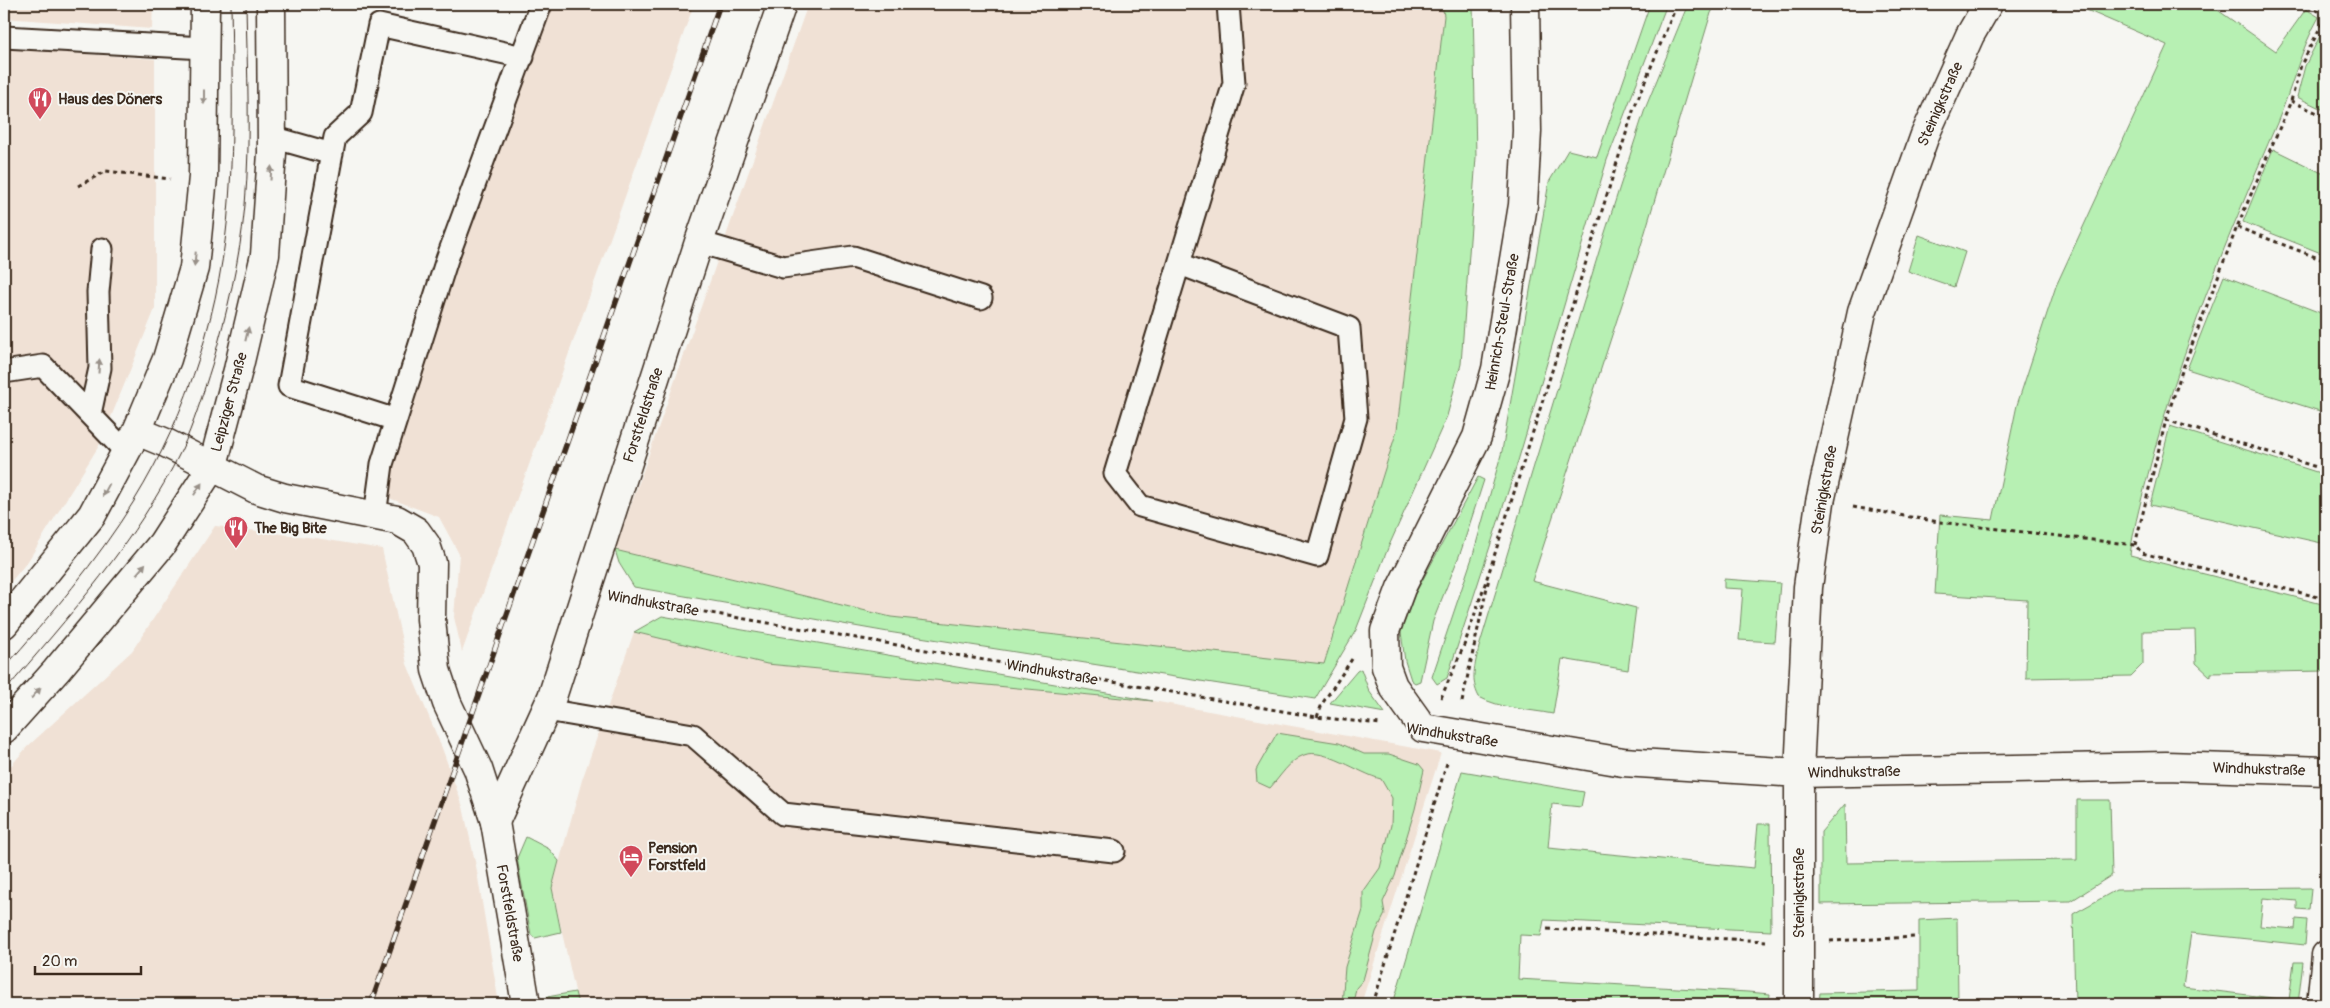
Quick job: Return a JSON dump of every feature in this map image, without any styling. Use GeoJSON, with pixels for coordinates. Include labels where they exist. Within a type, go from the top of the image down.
{"type":"FeatureCollection","features":[{"type":"Feature","properties":{"kind":"street"},"geometry":{"type":"LineString","coordinates":[[5,619],[92,515],[131,442],[167,359],[194,268],[203,177],[205,4]]}},
{"type":"Feature","properties":{"kind":"street","name":"Leipziger Straße"},"geometry":{"type":"LineString","coordinates":[[4,729],[56,671],[162,544],[213,466],[265,255],[272,137],[271,4]]}},
{"type":"Feature","properties":{"kind":"street","name":"Forstfeldstraße"},"geometry":{"type":"LineString","coordinates":[[495,822],[546,710],[587,592],[699,242],[782,4]]}},
{"type":"Feature","properties":{"kind":"street","name":"Heinrich-Steul-Straße"},"geometry":{"type":"LineString","coordinates":[[1423,728],[1393,686],[1386,667],[1385,631],[1401,588],[1477,437],[1496,369],[1523,205],[1527,132],[1525,4]]}},
{"type":"Feature","properties":{"kind":"street","name":"Steinigkstraße"},"geometry":{"type":"LineString","coordinates":[[1799,1004],[1799,772],[1808,587],[1820,502],[1862,312],[1925,135],[1970,35],[1988,4]]}},
{"type":"Feature","properties":{"kind":"street","name":"Forstfeldstraße"},"geometry":{"type":"LineString","coordinates":[[131,442],[166,443],[256,489],[285,498],[375,516],[403,524],[416,531],[426,545],[432,563],[431,619],[436,670],[447,703],[478,770],[495,822],[526,1004]]}},
{"type":"Feature","properties":{"kind":"street","name":"Windhukstraße"},"geometry":{"type":"LineString","coordinates":[[1423,728],[1623,762],[1799,772],[2166,766],[2326,771]]}},
{"type":"Feature","properties":{"kind":"street"},"geometry":{"type":"LineString","coordinates":[[2321,1004],[2326,955]]}},
{"type":"Feature","properties":{"kind":"lane"},"geometry":{"type":"LineString","coordinates":[[375,516],[382,464],[447,259],[541,4]]}},
{"type":"Feature","properties":{"kind":"lane"},"geometry":{"type":"LineString","coordinates":[[1180,264],[1349,328],[1356,418],[1317,556],[1140,506],[1115,474],[1234,83],[1228,4]]}},
{"type":"Feature","properties":{"kind":"lane"},"geometry":{"type":"LineString","coordinates":[[396,420],[289,386],[335,137],[361,113],[379,25],[523,57]]}},
{"type":"Feature","properties":{"kind":"lane"},"geometry":{"type":"LineString","coordinates":[[4,37],[204,48]]}},
{"type":"Feature","properties":{"kind":"lane"},"geometry":{"type":"LineString","coordinates":[[272,137],[332,154]]}},
{"type":"Feature","properties":{"kind":"lane"},"geometry":{"type":"LineString","coordinates":[[699,242],[783,267],[853,257],[981,298]]}},
{"type":"Feature","properties":{"kind":"lane"},"geometry":{"type":"LineString","coordinates":[[90,414],[100,368],[98,292],[102,249]]}},
{"type":"Feature","properties":{"kind":"lane"},"geometry":{"type":"LineString","coordinates":[[4,372],[43,366],[90,414],[131,442]]}},
{"type":"Feature","properties":{"kind":"lane"},"geometry":{"type":"LineString","coordinates":[[546,710],[692,735],[783,814],[1114,851]]}},
{"type":"Feature","properties":{"kind":"path"},"geometry":{"type":"LineString","coordinates":[[1423,728],[1440,701],[1465,643],[1492,563],[1634,108],[1677,4]]}},
{"type":"Feature","properties":{"kind":"path"},"geometry":{"type":"LineString","coordinates":[[2135,545],[2166,420],[2183,368],[2237,226],[2291,101],[2301,65],[2326,16],[2309,5]]}},
{"type":"Feature","properties":{"kind":"path"},"geometry":{"type":"LineString","coordinates":[[2291,101],[2326,117]]}},
{"type":"Feature","properties":{"kind":"path"},"geometry":{"type":"LineString","coordinates":[[78,186],[106,171],[178,180]]}},
{"type":"Feature","properties":{"kind":"path"},"geometry":{"type":"LineString","coordinates":[[2237,226],[2326,261]]}},
{"type":"Feature","properties":{"kind":"path"},"geometry":{"type":"LineString","coordinates":[[2166,420],[2326,470]]}},
{"type":"Feature","properties":{"kind":"path"},"geometry":{"type":"LineString","coordinates":[[1820,502],[1939,522],[2135,545],[2142,553],[2326,599]]}},
{"type":"Feature","properties":{"kind":"path"},"geometry":{"type":"LineString","coordinates":[[1373,1004],[1430,824],[1456,734],[1492,563]]}},
{"type":"Feature","properties":{"kind":"path","name":"Windhukstraße"},"geometry":{"type":"LineString","coordinates":[[587,592],[1317,717],[1423,728]]}},
{"type":"Feature","properties":{"kind":"path"},"geometry":{"type":"LineString","coordinates":[[1317,717],[1322,704],[1352,657],[1385,631]]}},
{"type":"Feature","properties":{"kind":"path"},"geometry":{"type":"LineString","coordinates":[[1547,929],[1799,942],[1916,937]]}},
{"type":"Feature","properties":{"kind":"shaded area"},"geometry":{"type":"Polygon","coordinates":[[[4,4],[153,4],[152,29],[4,18],[4,4]]]}},
{"type":"Feature","properties":{"kind":"shaded area"},"geometry":{"type":"Polygon","coordinates":[[[530,4],[694,4],[462,652],[454,617],[459,554],[439,517],[381,495],[530,4]]]}},
{"type":"Feature","properties":{"kind":"shaded area"},"geometry":{"type":"Polygon","coordinates":[[[808,4],[1442,4],[1444,16],[1397,430],[1324,665],[891,617],[615,550],[808,4]]]}},
{"type":"Feature","properties":{"kind":"shaded area"},"geometry":{"type":"Polygon","coordinates":[[[4,48],[155,59],[155,309],[100,444],[28,561],[4,590],[4,48]]]}},
{"type":"Feature","properties":{"kind":"shaded area"},"geometry":{"type":"Polygon","coordinates":[[[215,526],[316,538],[382,549],[407,664],[442,748],[463,807],[476,866],[499,1004],[4,1004],[4,774],[27,747],[132,651],[215,526]]]}},
{"type":"Feature","properties":{"kind":"shaded area"},"geometry":{"type":"Polygon","coordinates":[[[634,632],[767,664],[1153,701],[1441,753],[1361,1004],[578,1004],[552,888],[582,780],[634,632]]]}},
{"type":"Feature","properties":{"kind":"green space"},"geometry":{"type":"Polygon","coordinates":[[[1442,4],[1473,4],[1476,157],[1461,364],[1447,416],[1388,548],[1356,630],[1315,699],[888,632],[634,587],[619,563],[615,550],[891,617],[1324,664],[1397,430],[1444,16],[1442,4]]]}},
{"type":"Feature","properties":{"kind":"green space"},"geometry":{"type":"Polygon","coordinates":[[[1650,4],[1667,4],[1607,160],[1518,461],[1447,678],[1437,684],[1432,677],[1473,555],[1502,451],[1549,182],[1568,150],[1597,157],[1650,4]]]}},
{"type":"Feature","properties":{"kind":"green space"},"geometry":{"type":"Polygon","coordinates":[[[1688,4],[1716,4],[1711,13],[1639,252],[1532,581],[1636,608],[1628,670],[1562,659],[1553,714],[1496,704],[1479,697],[1476,691],[1474,672],[1479,647],[1601,245],[1645,109],[1688,4]]]}},
{"type":"Feature","properties":{"kind":"green space"},"geometry":{"type":"Polygon","coordinates":[[[2085,4],[2209,4],[2276,51],[2306,9],[2319,17],[2301,56],[2282,110],[2224,249],[2192,333],[2163,419],[2136,520],[2130,555],[2326,605],[2326,671],[2211,673],[2211,677],[2196,663],[2195,630],[2143,631],[2143,664],[2131,676],[2026,678],[2027,600],[1935,594],[1940,515],[1993,520],[2017,405],[2056,286],[2167,45],[2082,8],[2085,4]]]}},
{"type":"Feature","properties":{"kind":"green space"},"geometry":{"type":"Polygon","coordinates":[[[2326,24],[2326,111],[2297,97],[2305,66],[2326,24]]]}},
{"type":"Feature","properties":{"kind":"green space"},"geometry":{"type":"Polygon","coordinates":[[[2273,149],[2326,175],[2326,255],[2243,222],[2273,149]]]}},
{"type":"Feature","properties":{"kind":"green space"},"geometry":{"type":"Polygon","coordinates":[[[1919,235],[1965,252],[1954,287],[1908,271],[1919,235]]]}},
{"type":"Feature","properties":{"kind":"green space"},"geometry":{"type":"Polygon","coordinates":[[[2224,276],[2326,315],[2326,413],[2187,369],[2224,276]]]}},
{"type":"Feature","properties":{"kind":"green space"},"geometry":{"type":"Polygon","coordinates":[[[2170,426],[2326,475],[2326,544],[2150,505],[2170,426]]]}},
{"type":"Feature","properties":{"kind":"green space"},"geometry":{"type":"Polygon","coordinates":[[[1478,477],[1484,480],[1461,551],[1433,621],[1420,681],[1415,683],[1411,680],[1405,661],[1401,632],[1415,594],[1478,477]]]}},
{"type":"Feature","properties":{"kind":"green space"},"geometry":{"type":"Polygon","coordinates":[[[1724,579],[1780,583],[1775,642],[1739,640],[1743,589],[1724,588],[1724,579]]]}},
{"type":"Feature","properties":{"kind":"green space"},"geometry":{"type":"Polygon","coordinates":[[[662,616],[1153,701],[767,664],[634,632],[662,616]]]}},
{"type":"Feature","properties":{"kind":"green space"},"geometry":{"type":"Polygon","coordinates":[[[1361,669],[1369,691],[1385,713],[1330,703],[1357,671],[1361,669]]]}},
{"type":"Feature","properties":{"kind":"green space"},"geometry":{"type":"Polygon","coordinates":[[[1277,733],[1339,743],[1364,754],[1389,754],[1419,764],[1424,770],[1415,809],[1395,876],[1383,902],[1385,914],[1376,932],[1363,980],[1356,988],[1353,1004],[1342,1004],[1345,967],[1363,910],[1363,892],[1380,868],[1391,825],[1392,798],[1381,779],[1322,755],[1312,754],[1299,757],[1270,788],[1257,782],[1256,770],[1277,733]]]}},
{"type":"Feature","properties":{"kind":"green space"},"geometry":{"type":"Polygon","coordinates":[[[1462,771],[1584,792],[1581,807],[1552,804],[1548,848],[1754,868],[1758,824],[1770,824],[1771,931],[1544,920],[1541,936],[1520,935],[1518,979],[1770,994],[1769,1004],[1393,1004],[1462,771]]]}},
{"type":"Feature","properties":{"kind":"green space"},"geometry":{"type":"Polygon","coordinates":[[[2077,800],[2110,800],[2112,875],[2071,901],[1821,904],[1821,832],[1845,804],[1846,863],[2077,860],[2077,800]]]}},
{"type":"Feature","properties":{"kind":"green space"},"geometry":{"type":"Polygon","coordinates":[[[526,837],[549,849],[559,861],[552,888],[561,932],[535,938],[531,935],[517,858],[526,837]]]}},
{"type":"Feature","properties":{"kind":"green space"},"geometry":{"type":"Polygon","coordinates":[[[2311,888],[2309,910],[2297,909],[2297,901],[2263,898],[2260,926],[2295,929],[2296,919],[2307,920],[2305,945],[2191,933],[2183,987],[2289,1000],[2294,962],[2303,962],[2298,1004],[2075,1004],[2073,914],[2116,890],[2311,888]]]}},
{"type":"Feature","properties":{"kind":"green space"},"geometry":{"type":"Polygon","coordinates":[[[1957,918],[1958,1004],[1819,1004],[1820,993],[1919,991],[1919,920],[1957,918]]]}},
{"type":"Feature","properties":{"kind":"green space"},"geometry":{"type":"Polygon","coordinates":[[[575,992],[578,1004],[545,1004],[547,997],[575,992]]]}},
{"type":"Feature","properties":{"kind":"tram line"},"geometry":{"type":"LineString","coordinates":[[4,668],[56,608],[89,566],[134,501],[154,467],[171,431],[200,357],[219,279],[229,201],[232,127],[231,4]]}},
{"type":"Feature","properties":{"kind":"tram line"},"geometry":{"type":"LineString","coordinates":[[4,692],[77,607],[123,546],[164,483],[181,451],[198,408],[228,306],[243,225],[247,180],[248,129],[246,4]]}},
{"type":"Feature","properties":{"kind":"railway"},"geometry":{"type":"LineString","coordinates":[[371,1004],[720,4]]}},
{"type":"Feature","properties":{"kind":"place","name":"Haus des Döners"},"geometry":{"type":"Point","coordinates":[40,120]}},
{"type":"Feature","properties":{"kind":"place","name":"The Big Bite"},"geometry":{"type":"Point","coordinates":[236,549]}},
{"type":"Feature","properties":{"kind":"place","name":"Pension Forstfeld"},"geometry":{"type":"Point","coordinates":[631,878]}}]}
